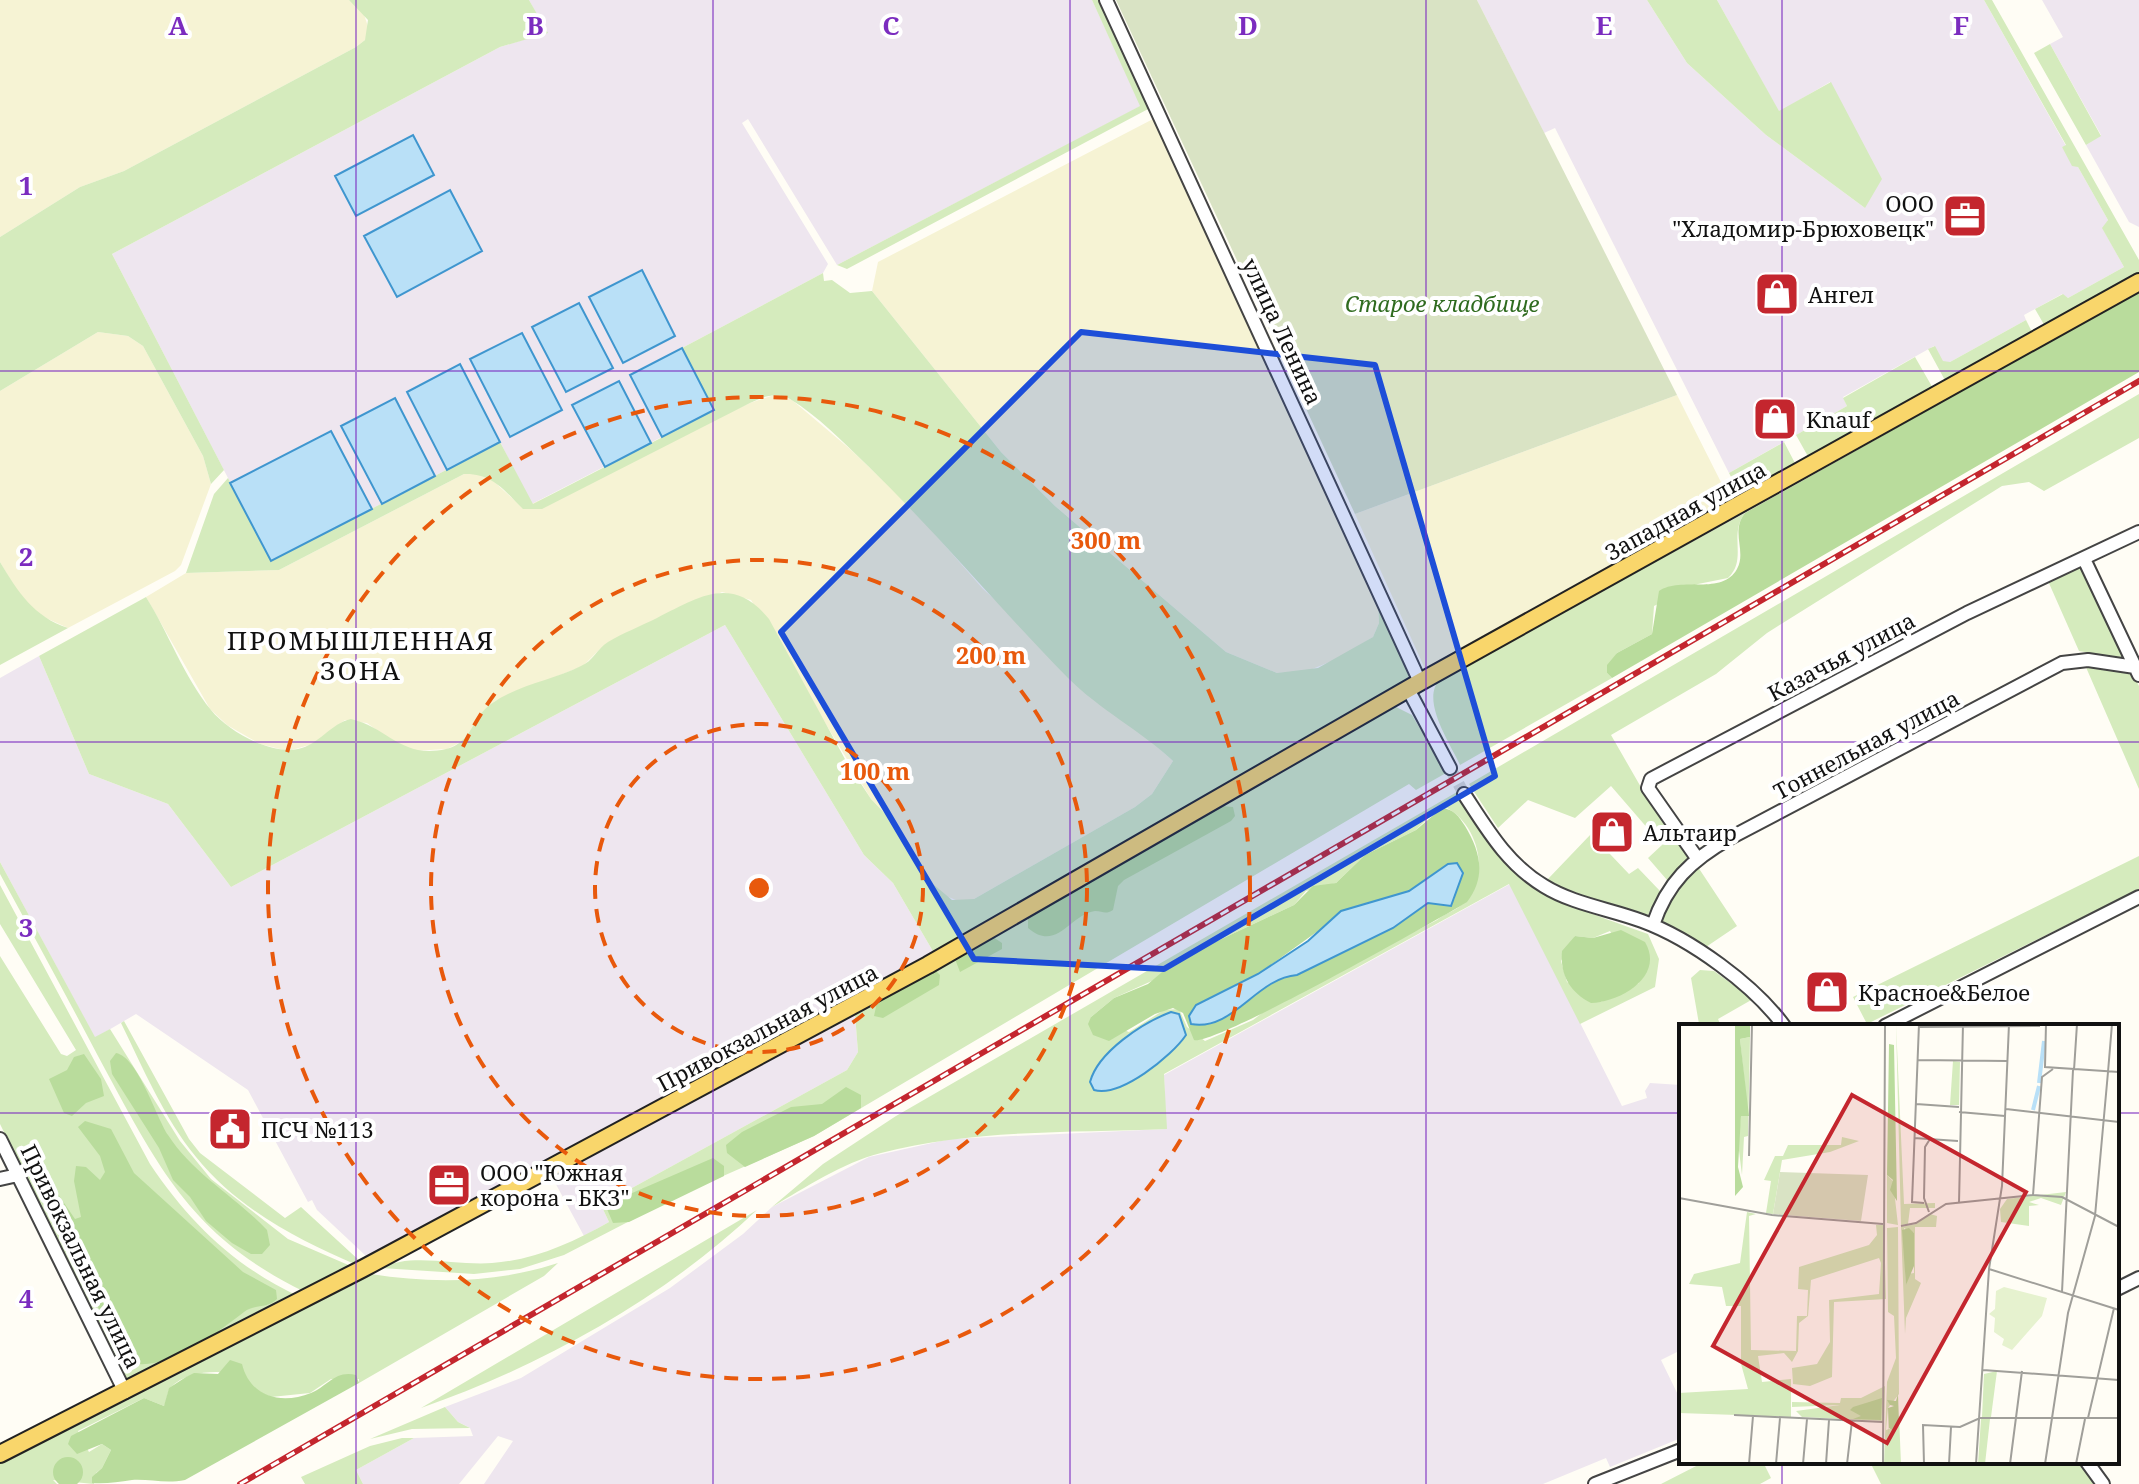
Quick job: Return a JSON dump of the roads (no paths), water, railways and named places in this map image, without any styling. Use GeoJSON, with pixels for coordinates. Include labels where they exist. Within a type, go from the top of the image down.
{"type":"FeatureCollection","features":[{"type":"Feature","properties":{"kind":"main road","name":"Западная улица"},"geometry":{"type":"LineString","coordinates":[[1414,685],[2139,282]]}},
{"type":"Feature","properties":{"kind":"main road","name":"Привокзальная улица"},"geometry":{"type":"LineString","coordinates":[[0,1454],[362,1269],[928,965],[1414,685]]}},
{"type":"Feature","properties":{"kind":"street","name":"улица Ленина"},"geometry":{"type":"LineString","coordinates":[[1106,0],[1450,768]]}},
{"type":"Feature","properties":{"kind":"street","name":"Казачья улица"},"geometry":{"type":"LineString","coordinates":[[1697,858],[1648,788],[1651,779],[1967,613],[2139,532]]}},
{"type":"Feature","properties":{"kind":"street"},"geometry":{"type":"LineString","coordinates":[[2084,559],[2137,671]]}},
{"type":"Feature","properties":{"kind":"street","name":"Тоннельная улица"},"geometry":{"type":"LineString","coordinates":[[1653,925],[1665,895],[1697,858],[2062,663],[2088,660],[2137,671]]}},
{"type":"Feature","properties":{"kind":"street"},"geometry":{"type":"LineString","coordinates":[[1464,794],[1497,844],[1536,881],[1564,896],[1653,925],[1745,985],[1782,1024]]}},
{"type":"Feature","properties":{"kind":"street"},"geometry":{"type":"LineString","coordinates":[[1889,1024],[2139,897]]}},
{"type":"Feature","properties":{"kind":"street","name":"Привокзальная улица"},"geometry":{"type":"LineString","coordinates":[[0,1139],[125,1392]]}},
{"type":"Feature","properties":{"kind":"street"},"geometry":{"type":"LineString","coordinates":[[0,1179],[18,1175]]}},
{"type":"Feature","properties":{"kind":"street"},"geometry":{"type":"LineString","coordinates":[[2119,1288],[2139,1278]]}},
{"type":"Feature","properties":{"kind":"street"},"geometry":{"type":"LineString","coordinates":[[1595,1484],[1679,1451]]}},
{"type":"Feature","properties":{"kind":"street"},"geometry":{"type":"LineString","coordinates":[[2088,1464],[2103,1484]]}},
{"type":"Feature","properties":{"kind":"water"},"geometry":{"type":"Polygon","coordinates":[[[413,135],[434,175],[356,216],[335,176],[413,135]]]}},
{"type":"Feature","properties":{"kind":"water"},"geometry":{"type":"Polygon","coordinates":[[[450,190],[482,251],[397,297],[364,236],[450,190]]]}},
{"type":"Feature","properties":{"kind":"water"},"geometry":{"type":"Polygon","coordinates":[[[642,270],[675,336],[623,363],[589,297],[642,270]]]}},
{"type":"Feature","properties":{"kind":"water"},"geometry":{"type":"Polygon","coordinates":[[[579,303],[613,368],[566,392],[532,327],[579,303]]]}},
{"type":"Feature","properties":{"kind":"water"},"geometry":{"type":"Polygon","coordinates":[[[522,333],[562,410],[510,437],[470,359],[522,333]]]}},
{"type":"Feature","properties":{"kind":"water"},"geometry":{"type":"Polygon","coordinates":[[[682,348],[714,410],[662,437],[630,375],[682,348]]]}},
{"type":"Feature","properties":{"kind":"water"},"geometry":{"type":"Polygon","coordinates":[[[460,364],[500,442],[447,470],[407,392],[460,364]]]}},
{"type":"Feature","properties":{"kind":"water"},"geometry":{"type":"Polygon","coordinates":[[[619,381],[651,443],[605,467],[572,405],[619,381]]]}},
{"type":"Feature","properties":{"kind":"water"},"geometry":{"type":"Polygon","coordinates":[[[395,398],[435,476],[382,504],[341,426],[395,398]]]}},
{"type":"Feature","properties":{"kind":"water"},"geometry":{"type":"Polygon","coordinates":[[[331,431],[372,509],[271,561],[230,483],[331,431]]]}},
{"type":"Feature","properties":{"kind":"water"},"geometry":{"type":"Polygon","coordinates":[[[1457,863],[1463,873],[1451,906],[1428,903],[1393,928],[1297,975],[1269,985],[1220,1020],[1191,1024],[1189,1016],[1196,1005],[1258,974],[1308,941],[1341,911],[1409,891],[1448,864],[1457,863]]]}},
{"type":"Feature","properties":{"kind":"water"},"geometry":{"type":"Polygon","coordinates":[[[1171,1012],[1179,1014],[1186,1035],[1179,1044],[1158,1064],[1131,1082],[1105,1091],[1094,1090],[1090,1082],[1111,1050],[1147,1023],[1171,1012]]]}},
{"type":"Feature","properties":{"kind":"tunnel"},"geometry":{"type":"LineString","coordinates":[[1450,768],[1464,794]]}},
{"type":"Feature","properties":{"kind":"railway"},"geometry":{"type":"LineString","coordinates":[[240,1484],[2139,381]]}},
{"type":"Feature","properties":{"kind":"place","name":"ООО \"Хладомир-Брюховецк\""},"geometry":{"type":"Point","coordinates":[1965,216]}},
{"type":"Feature","properties":{"kind":"place","name":"Ангел"},"geometry":{"type":"Point","coordinates":[1777,294]}},
{"type":"Feature","properties":{"kind":"place","name":"Knauf"},"geometry":{"type":"Point","coordinates":[1775,419]}},
{"type":"Feature","properties":{"kind":"place","name":"Альтаир"},"geometry":{"type":"Point","coordinates":[1612,832]}},
{"type":"Feature","properties":{"kind":"place","name":"Красное&Белое"},"geometry":{"type":"Point","coordinates":[1827,992]}},
{"type":"Feature","properties":{"kind":"place","name":"ПСЧ №113"},"geometry":{"type":"Point","coordinates":[230,1129]}},
{"type":"Feature","properties":{"kind":"place","name":"ООО \"Южная корона - БКЗ\""},"geometry":{"type":"Point","coordinates":[449,1185]}},
{"type":"Feature","properties":{"kind":"district","name":"ПРОМЫШЛЕННАЯ ЗОНА"},"geometry":{"type":"Point","coordinates":[361,655]}},
{"type":"Feature","properties":{"kind":"park label","name":"Старое кладбище"},"geometry":{"type":"Point","coordinates":[1442,303]}}]}
